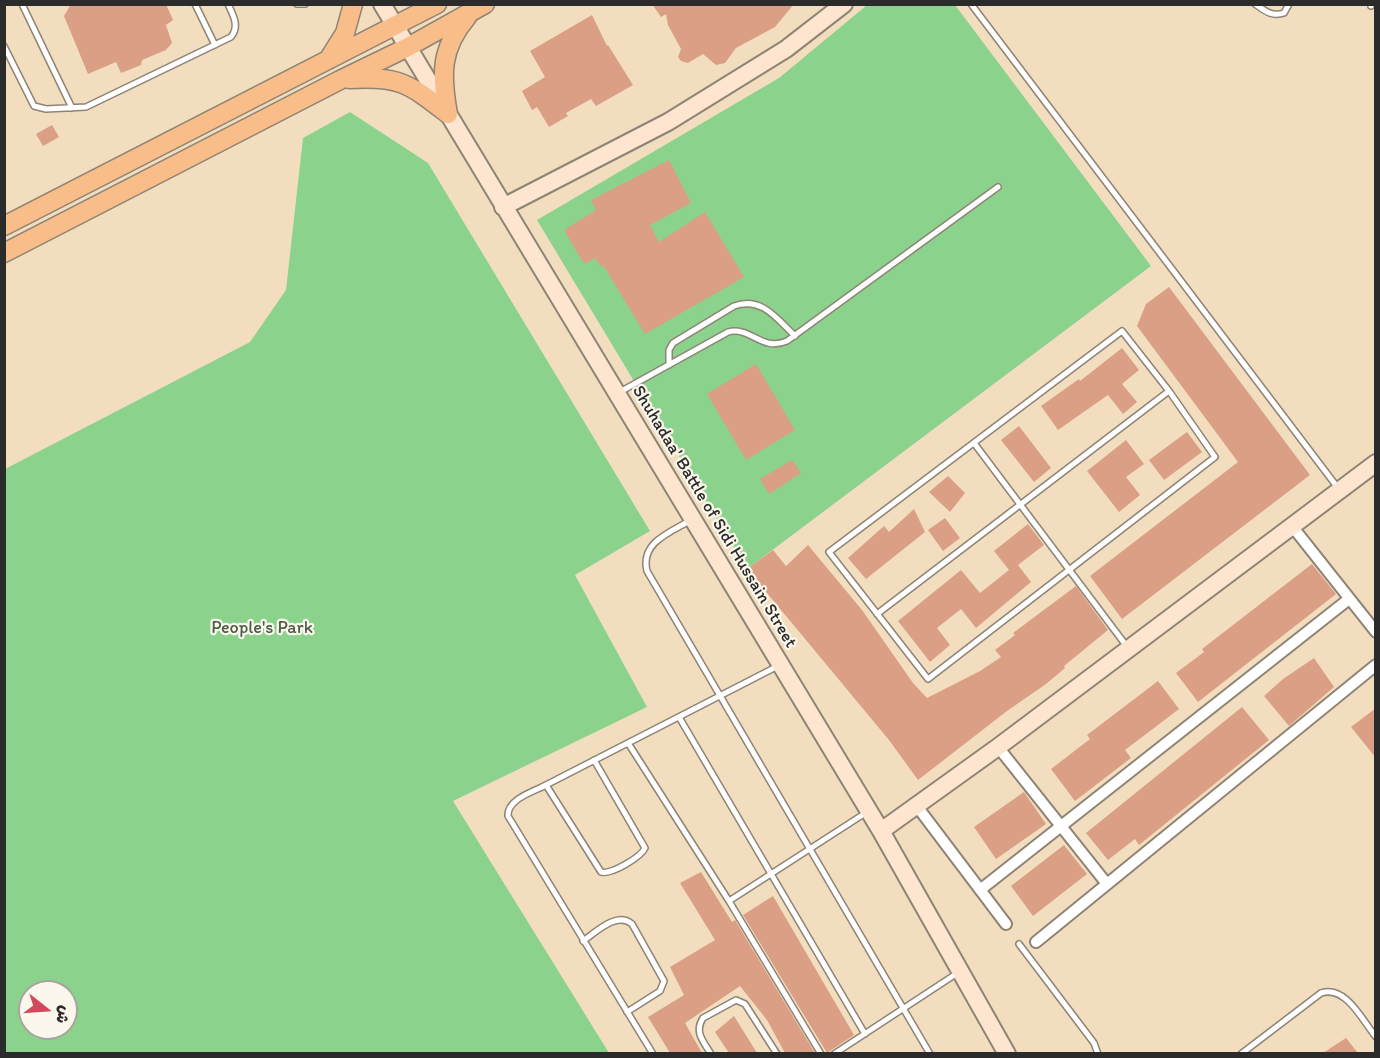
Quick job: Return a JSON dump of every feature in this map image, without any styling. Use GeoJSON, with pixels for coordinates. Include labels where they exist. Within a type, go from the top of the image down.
{"type":"FeatureCollection","features":[{"type":"Feature","properties":{"kind":"main road"},"geometry":{"type":"LineString","coordinates":[[328,60],[345,33],[352,4]]}},
{"type":"Feature","properties":{"kind":"main road","name":"Shuhadaa' Battle of Sidi Hussain Street"},"geometry":{"type":"LineString","coordinates":[[382,4],[881,831],[1008,1053]]}},
{"type":"Feature","properties":{"kind":"main road"},"geometry":{"type":"LineString","coordinates":[[4,226],[436,4]]}},
{"type":"Feature","properties":{"kind":"main road"},"geometry":{"type":"LineString","coordinates":[[503,207],[668,122],[786,49],[844,4]]}},
{"type":"Feature","properties":{"kind":"main road"},"geometry":{"type":"LineString","coordinates":[[4,253],[408,47],[478,8]]}},
{"type":"Feature","properties":{"kind":"main road"},"geometry":{"type":"LineString","coordinates":[[448,114],[442,84],[443,65],[456,30],[478,8]]}},
{"type":"Feature","properties":{"kind":"main road"},"geometry":{"type":"LineString","coordinates":[[340,80],[370,78],[396,80],[418,90],[448,114]]}},
{"type":"Feature","properties":{"kind":"main road"},"geometry":{"type":"LineString","coordinates":[[881,831],[1129,650],[1339,489],[1376,464]]}},
{"type":"Feature","properties":{"kind":"street"},"geometry":{"type":"LineString","coordinates":[[1292,526],[1376,632]]}},
{"type":"Feature","properties":{"kind":"street"},"geometry":{"type":"LineString","coordinates":[[980,890],[1349,599]]}},
{"type":"Feature","properties":{"kind":"street"},"geometry":{"type":"LineString","coordinates":[[1036,942],[1376,665]]}},
{"type":"Feature","properties":{"kind":"street"},"geometry":{"type":"LineString","coordinates":[[998,747],[1107,884]]}},
{"type":"Feature","properties":{"kind":"street"},"geometry":{"type":"LineString","coordinates":[[916,805],[1006,924]]}},
{"type":"Feature","properties":{"kind":"lane"},"geometry":{"type":"LineString","coordinates":[[22,4],[72,108]]}},
{"type":"Feature","properties":{"kind":"lane"},"geometry":{"type":"LineString","coordinates":[[195,4],[215,45]]}},
{"type":"Feature","properties":{"kind":"lane"},"geometry":{"type":"LineString","coordinates":[[4,46],[34,106],[39,109],[86,107],[215,45],[234,33],[235,18],[228,4]]}},
{"type":"Feature","properties":{"kind":"lane"},"geometry":{"type":"LineString","coordinates":[[297,4],[305,4]]}},
{"type":"Feature","properties":{"kind":"lane"},"geometry":{"type":"LineString","coordinates":[[971,4],[1339,489]]}},
{"type":"Feature","properties":{"kind":"lane"},"geometry":{"type":"LineString","coordinates":[[1256,4],[1276,15],[1284,13],[1289,4]]}},
{"type":"Feature","properties":{"kind":"lane"},"geometry":{"type":"LineString","coordinates":[[617,394],[720,335],[734,330],[768,345],[780,344],[795,336],[998,187]]}},
{"type":"Feature","properties":{"kind":"lane"},"geometry":{"type":"LineString","coordinates":[[669,365],[669,351],[676,341],[734,306],[744,303],[753,303],[762,307],[795,336]]}},
{"type":"Feature","properties":{"kind":"lane"},"geometry":{"type":"LineString","coordinates":[[1122,331],[1169,391],[1215,457],[928,679],[829,552],[1122,331]]}},
{"type":"Feature","properties":{"kind":"lane"},"geometry":{"type":"LineString","coordinates":[[877,614],[1169,391]]}},
{"type":"Feature","properties":{"kind":"lane"},"geometry":{"type":"LineString","coordinates":[[974,443],[1129,650]]}},
{"type":"Feature","properties":{"kind":"lane"},"geometry":{"type":"LineString","coordinates":[[693,519],[653,543],[646,555],[647,571],[722,695],[930,1053]]}},
{"type":"Feature","properties":{"kind":"lane"},"geometry":{"type":"LineString","coordinates":[[653,1053],[583,941],[508,816],[507,810],[512,803],[780,665]]}},
{"type":"Feature","properties":{"kind":"lane"},"geometry":{"type":"LineString","coordinates":[[679,717],[865,1034]]}},
{"type":"Feature","properties":{"kind":"lane"},"geometry":{"type":"LineString","coordinates":[[628,743],[729,901],[821,1053]]}},
{"type":"Feature","properties":{"kind":"lane"},"geometry":{"type":"LineString","coordinates":[[546,785],[601,872],[610,872],[642,854],[645,848],[594,760]]}},
{"type":"Feature","properties":{"kind":"lane"},"geometry":{"type":"LineString","coordinates":[[729,901],[869,812]]}},
{"type":"Feature","properties":{"kind":"lane"},"geometry":{"type":"LineString","coordinates":[[583,941],[618,919],[630,922],[637,933],[663,976],[664,985],[660,991],[627,1012]]}},
{"type":"Feature","properties":{"kind":"lane"},"geometry":{"type":"LineString","coordinates":[[1019,944],[1094,1043],[1098,1053]]}},
{"type":"Feature","properties":{"kind":"lane"},"geometry":{"type":"LineString","coordinates":[[834,1053],[960,971]]}},
{"type":"Feature","properties":{"kind":"lane"},"geometry":{"type":"LineString","coordinates":[[1241,1053],[1326,991],[1341,995],[1376,1037]]}},
{"type":"Feature","properties":{"kind":"lane"},"geometry":{"type":"LineString","coordinates":[[711,1053],[699,1036],[700,1022],[703,1018],[736,1000],[746,1004],[777,1053]]}},
{"type":"Feature","properties":{"kind":"green space"},"geometry":{"type":"Polygon","coordinates":[[[867,5],[955,5],[1151,266],[747,569],[537,220],[779,78],[867,5]]]}},
{"type":"Feature","properties":{"kind":"green space","name":"People's Park"},"geometry":{"type":"Polygon","coordinates":[[[350,112],[428,163],[650,531],[575,575],[647,707],[453,801],[609,1053],[5,1053],[5,469],[250,342],[286,290],[303,138],[350,112]]]}},
{"type":"Feature","properties":{"kind":"building"},"geometry":{"type":"Polygon","coordinates":[[[71,4],[166,4],[173,20],[166,25],[172,43],[166,50],[142,60],[141,65],[121,73],[116,62],[88,74],[64,16],[71,4]]]}},
{"type":"Feature","properties":{"kind":"building"},"geometry":{"type":"Polygon","coordinates":[[[652,4],[794,4],[775,27],[736,48],[725,63],[716,65],[703,54],[688,63],[681,61],[678,57],[681,49],[668,25],[666,14],[661,17],[652,4]]]}},
{"type":"Feature","properties":{"kind":"building"},"geometry":{"type":"Polygon","coordinates":[[[592,15],[607,46],[633,85],[596,106],[591,99],[566,113],[568,116],[549,127],[537,107],[532,110],[522,91],[545,77],[530,51],[592,15]]]}},
{"type":"Feature","properties":{"kind":"building"},"geometry":{"type":"Polygon","coordinates":[[[52,125],[59,137],[43,146],[36,134],[52,125]]]}},
{"type":"Feature","properties":{"kind":"building"},"geometry":{"type":"Polygon","coordinates":[[[669,160],[691,203],[650,225],[659,242],[705,212],[744,277],[645,334],[603,265],[601,267],[595,258],[584,264],[564,230],[596,210],[591,200],[669,160]]]}},
{"type":"Feature","properties":{"kind":"building"},"geometry":{"type":"Polygon","coordinates":[[[1169,287],[1310,475],[1122,619],[1090,576],[1238,462],[1137,326],[1146,304],[1169,287]]]}},
{"type":"Feature","properties":{"kind":"building"},"geometry":{"type":"Polygon","coordinates":[[[1122,348],[1139,370],[1122,384],[1137,402],[1123,414],[1108,395],[1058,430],[1041,406],[1079,379],[1080,381],[1122,348]]]}},
{"type":"Feature","properties":{"kind":"building"},"geometry":{"type":"Polygon","coordinates":[[[756,364],[795,430],[746,460],[707,394],[756,364]]]}},
{"type":"Feature","properties":{"kind":"building"},"geometry":{"type":"Polygon","coordinates":[[[1019,426],[1051,468],[1034,482],[1001,440],[1019,426]]]}},
{"type":"Feature","properties":{"kind":"building"},"geometry":{"type":"Polygon","coordinates":[[[1187,432],[1202,452],[1164,480],[1149,460],[1187,432]]]}},
{"type":"Feature","properties":{"kind":"building"},"geometry":{"type":"Polygon","coordinates":[[[1126,440],[1144,464],[1126,477],[1140,495],[1119,512],[1087,471],[1126,440]]]}},
{"type":"Feature","properties":{"kind":"building"},"geometry":{"type":"Polygon","coordinates":[[[792,460],[801,473],[769,494],[760,479],[792,460]]]}},
{"type":"Feature","properties":{"kind":"building"},"geometry":{"type":"Polygon","coordinates":[[[948,476],[965,493],[950,512],[929,492],[948,476]]]}},
{"type":"Feature","properties":{"kind":"building"},"geometry":{"type":"Polygon","coordinates":[[[914,509],[925,532],[866,579],[848,558],[884,526],[889,532],[914,509]]]}},
{"type":"Feature","properties":{"kind":"building"},"geometry":{"type":"Polygon","coordinates":[[[945,518],[960,538],[943,551],[928,530],[945,518]]]}},
{"type":"Feature","properties":{"kind":"building"},"geometry":{"type":"Polygon","coordinates":[[[1028,524],[1044,545],[1018,565],[1031,582],[976,628],[961,609],[937,628],[950,645],[930,662],[898,621],[961,570],[980,593],[1009,570],[994,551],[1028,524]]]}},
{"type":"Feature","properties":{"kind":"building"},"geometry":{"type":"Polygon","coordinates":[[[808,545],[862,610],[913,683],[927,698],[980,671],[1001,657],[995,650],[1015,635],[1013,633],[1076,586],[1108,630],[1046,684],[918,780],[889,740],[747,569],[773,550],[786,566],[808,545]]]}},
{"type":"Feature","properties":{"kind":"building"},"geometry":{"type":"Polygon","coordinates":[[[1312,564],[1336,594],[1198,702],[1176,673],[1204,652],[1202,649],[1312,564]]]}},
{"type":"Feature","properties":{"kind":"building"},"geometry":{"type":"Polygon","coordinates":[[[1314,658],[1334,687],[1289,726],[1264,696],[1283,679],[1314,658]]]}},
{"type":"Feature","properties":{"kind":"building"},"geometry":{"type":"Polygon","coordinates":[[[1158,681],[1179,709],[1125,750],[1131,758],[1075,801],[1051,769],[1090,739],[1087,735],[1158,681]]]}},
{"type":"Feature","properties":{"kind":"building"},"geometry":{"type":"Polygon","coordinates":[[[1242,707],[1269,740],[1139,845],[1135,839],[1108,860],[1086,833],[1242,707]]]}},
{"type":"Feature","properties":{"kind":"building"},"geometry":{"type":"Polygon","coordinates":[[[1376,708],[1376,758],[1351,727],[1376,708]]]}},
{"type":"Feature","properties":{"kind":"building"},"geometry":{"type":"Polygon","coordinates":[[[1024,792],[1046,824],[996,859],[974,827],[1024,792]]]}},
{"type":"Feature","properties":{"kind":"building"},"geometry":{"type":"Polygon","coordinates":[[[1064,845],[1087,874],[1033,916],[1011,886],[1064,845]]]}},
{"type":"Feature","properties":{"kind":"building"},"geometry":{"type":"Polygon","coordinates":[[[701,872],[732,922],[735,920],[815,1053],[785,1053],[767,1020],[740,986],[685,1023],[702,1053],[670,1053],[648,1017],[684,995],[670,967],[715,940],[680,883],[701,872]]]}},
{"type":"Feature","properties":{"kind":"building"},"geometry":{"type":"Polygon","coordinates":[[[773,896],[854,1035],[827,1053],[743,915],[773,896]]]}},
{"type":"Feature","properties":{"kind":"building"},"geometry":{"type":"Polygon","coordinates":[[[734,1016],[757,1053],[729,1053],[715,1032],[734,1016]]]}},
{"type":"Feature","properties":{"kind":"building"},"geometry":{"type":"Polygon","coordinates":[[[1346,1038],[1358,1053],[1323,1053],[1346,1038]]]}}]}
